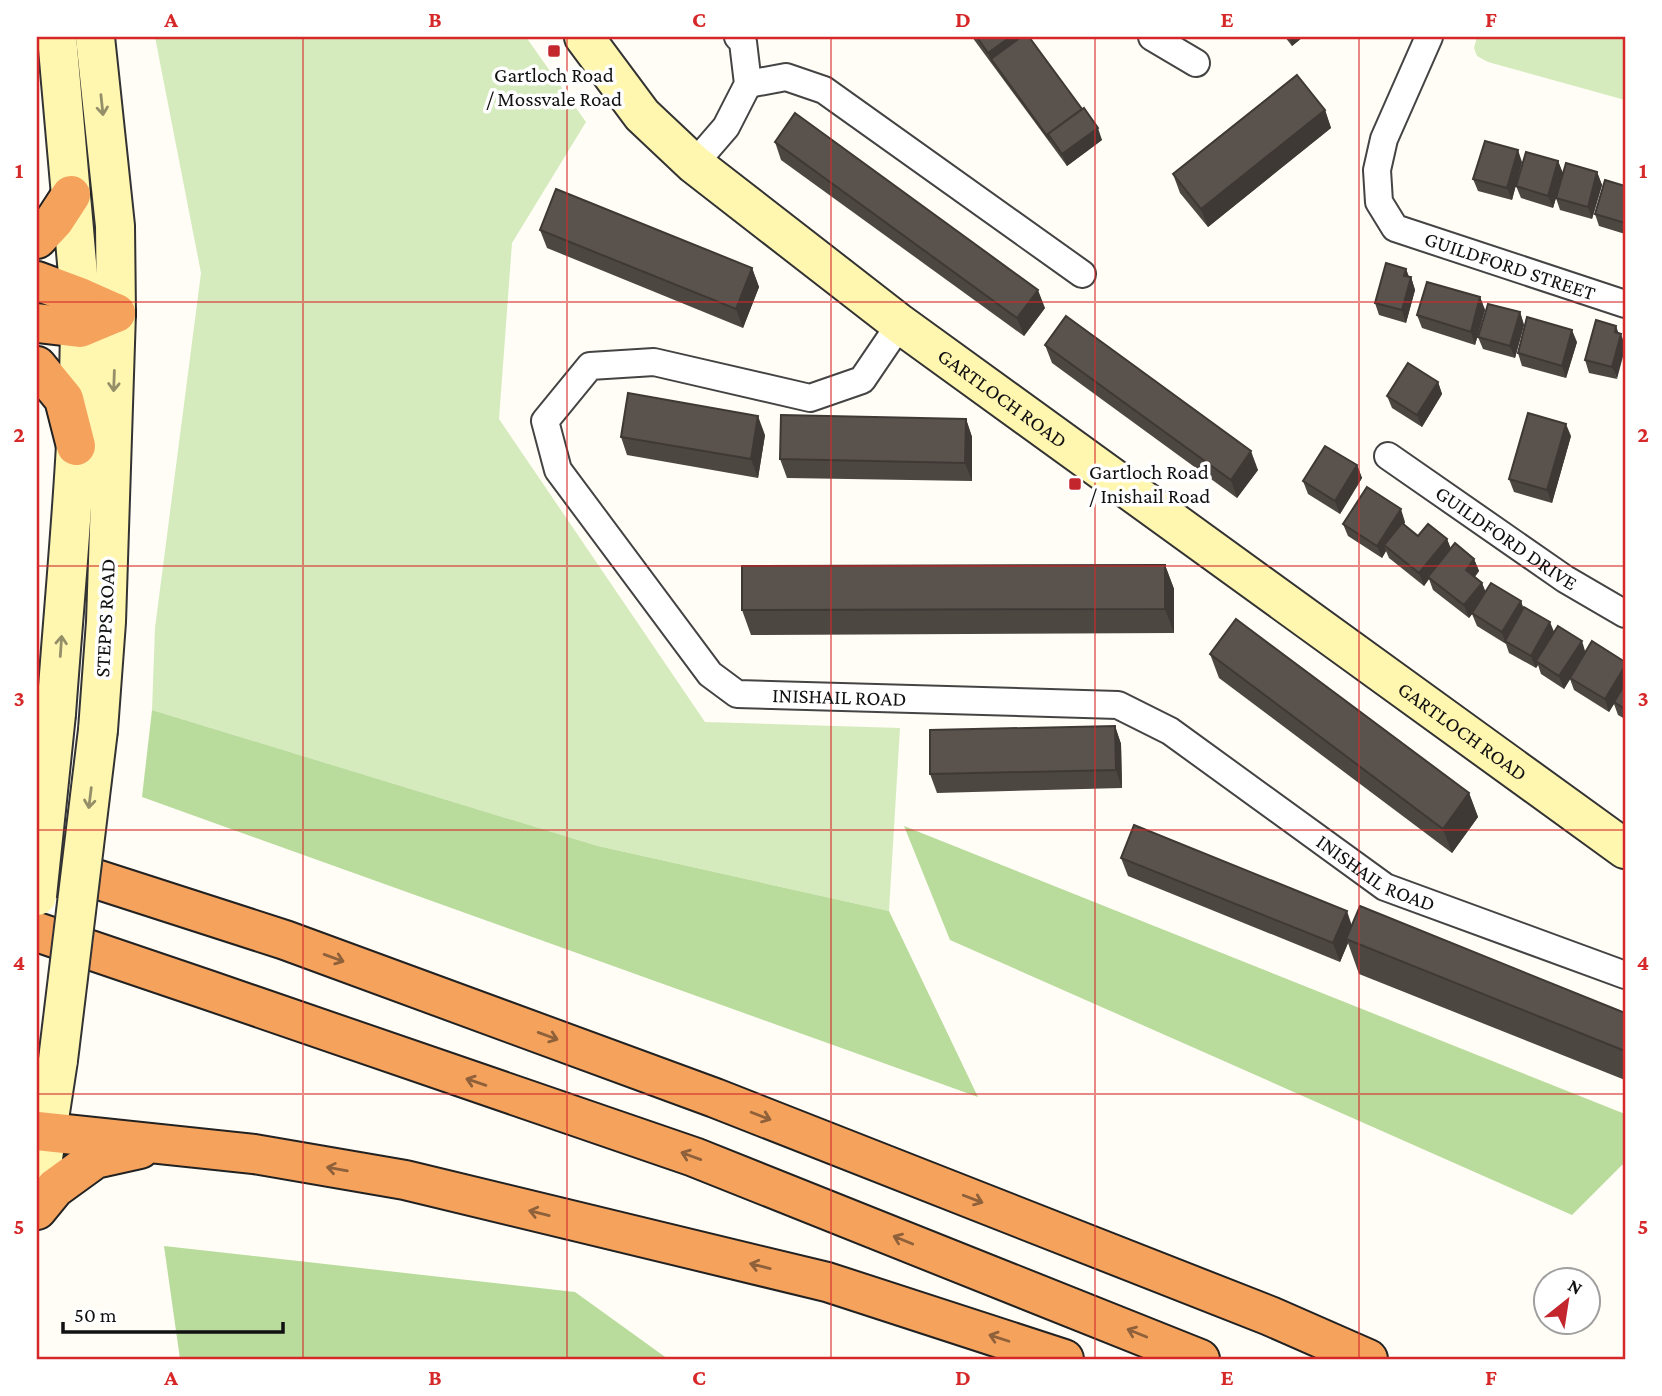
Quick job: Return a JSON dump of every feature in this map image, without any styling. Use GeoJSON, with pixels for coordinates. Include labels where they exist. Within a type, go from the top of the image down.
{"type":"FeatureCollection","features":[{"type":"Feature","properties":{"kind":"highway"},"geometry":{"type":"LineString","coordinates":[[37,239],[54,221],[71,195]]}},
{"type":"Feature","properties":{"kind":"highway"},"geometry":{"type":"LineString","coordinates":[[37,281],[80,312]]}},
{"type":"Feature","properties":{"kind":"highway"},"geometry":{"type":"LineString","coordinates":[[37,323],[80,312],[116,313]]}},
{"type":"Feature","properties":{"kind":"highway"},"geometry":{"type":"LineString","coordinates":[[37,366],[64,400],[76,446]]}},
{"type":"Feature","properties":{"kind":"highway"},"geometry":{"type":"LineString","coordinates":[[37,826],[285,940]]}},
{"type":"Feature","properties":{"kind":"highway"},"geometry":{"type":"LineString","coordinates":[[37,860],[285,940],[715,1098],[1270,1316],[1368,1359]]}},
{"type":"Feature","properties":{"kind":"highway"},"geometry":{"type":"LineString","coordinates":[[37,932],[694,1157],[1200,1359]]}},
{"type":"Feature","properties":{"kind":"highway"},"geometry":{"type":"LineString","coordinates":[[42,1131],[254,1154],[405,1180],[827,1282],[1064,1359]]}},
{"type":"Feature","properties":{"kind":"highway"},"geometry":{"type":"LineString","coordinates":[[37,1210],[55,1188],[96,1159],[130,1150],[173,1146]]}},
{"type":"Feature","properties":{"kind":"main road","name":"STEPPS ROAD"},"geometry":{"type":"LineString","coordinates":[[37,896],[56,714],[76,446],[80,312],[58,37]]}},
{"type":"Feature","properties":{"kind":"main road","name":"STEPPS ROAD"},"geometry":{"type":"LineString","coordinates":[[37,1197],[42,1131],[58,1060],[98,730],[106,622],[116,313],[115,226],[95,37]]}},
{"type":"Feature","properties":{"kind":"main road","name":"GARTLOCH ROAD"},"geometry":{"type":"LineString","coordinates":[[584,37],[642,115],[694,164],[900,324],[1625,849]]}},
{"type":"Feature","properties":{"kind":"street"},"geometry":{"type":"LineString","coordinates":[[694,164],[726,127],[748,84],[743,42],[738,37]]}},
{"type":"Feature","properties":{"kind":"street"},"geometry":{"type":"LineString","coordinates":[[1152,37],[1196,63]]}},
{"type":"Feature","properties":{"kind":"street","name":"GUILDFORD STREET"},"geometry":{"type":"LineString","coordinates":[[1429,37],[1384,139],[1377,170],[1379,202],[1395,228],[1625,304]]}},
{"type":"Feature","properties":{"kind":"street"},"geometry":{"type":"LineString","coordinates":[[748,84],[786,78],[824,90],[1082,274]]}},
{"type":"Feature","properties":{"kind":"street","name":"INISHAIL ROAD"},"geometry":{"type":"LineString","coordinates":[[900,324],[862,380],[810,398],[654,362],[590,366],[545,421],[558,470],[710,674],[737,694],[1118,705],[1170,731],[1384,887],[1625,975]]}},
{"type":"Feature","properties":{"kind":"street","name":"GUILDFORD DRIVE"},"geometry":{"type":"LineString","coordinates":[[1388,456],[1565,579],[1625,614]]}},
{"type":"Feature","properties":{"kind":"green space"},"geometry":{"type":"Polygon","coordinates":[[[155,37],[526,37],[586,122],[512,243],[499,419],[705,722],[900,728],[889,911],[598,846],[152,710],[155,628],[201,273],[155,37]]]}},
{"type":"Feature","properties":{"kind":"green space"},"geometry":{"type":"Polygon","coordinates":[[[1477,37],[1625,37],[1625,100],[1488,62],[1477,56],[1474,48],[1477,37]]]}},
{"type":"Feature","properties":{"kind":"green space"},"geometry":{"type":"Polygon","coordinates":[[[152,710],[598,846],[889,911],[978,1097],[142,797],[152,710]]]}},
{"type":"Feature","properties":{"kind":"green space"},"geometry":{"type":"Polygon","coordinates":[[[904,826],[1625,1114],[1625,1162],[1572,1215],[950,940],[904,826]]]}},
{"type":"Feature","properties":{"kind":"green space"},"geometry":{"type":"Polygon","coordinates":[[[164,1246],[575,1292],[668,1359],[180,1359],[164,1246]]]}},
{"type":"Feature","properties":{"kind":"building"},"geometry":{"type":"Polygon","coordinates":[[[977,37],[1010,37],[988,53],[977,37]]]}},
{"type":"Feature","properties":{"kind":"building"},"geometry":{"type":"Polygon","coordinates":[[[1021,37],[1029,37],[1082,109],[1048,134],[1050,140],[991,59],[1021,37]]]}},
{"type":"Feature","properties":{"kind":"building"},"geometry":{"type":"Polygon","coordinates":[[[1297,75],[1325,110],[1201,209],[1173,174],[1297,75]]]}},
{"type":"Feature","properties":{"kind":"building"},"geometry":{"type":"Polygon","coordinates":[[[1084,108],[1098,128],[1062,154],[1048,134],[1084,108]]]}},
{"type":"Feature","properties":{"kind":"building"},"geometry":{"type":"Polygon","coordinates":[[[795,113],[1038,290],[1017,318],[775,142],[795,113]]]}},
{"type":"Feature","properties":{"kind":"building"},"geometry":{"type":"Polygon","coordinates":[[[1485,141],[1518,150],[1507,188],[1473,179],[1485,141]]]}},
{"type":"Feature","properties":{"kind":"building"},"geometry":{"type":"Polygon","coordinates":[[[1526,152],[1558,161],[1548,196],[1516,186],[1526,152]]]}},
{"type":"Feature","properties":{"kind":"building"},"geometry":{"type":"Polygon","coordinates":[[[1566,163],[1597,172],[1588,207],[1556,198],[1566,163]]]}},
{"type":"Feature","properties":{"kind":"building"},"geometry":{"type":"Polygon","coordinates":[[[1605,180],[1625,186],[1625,223],[1595,214],[1605,180]]]}},
{"type":"Feature","properties":{"kind":"building"},"geometry":{"type":"Polygon","coordinates":[[[556,189],[752,268],[736,309],[540,230],[556,189]]]}},
{"type":"Feature","properties":{"kind":"building"},"geometry":{"type":"Polygon","coordinates":[[[1386,263],[1406,269],[1404,276],[1411,277],[1402,310],[1375,303],[1386,263]]]}},
{"type":"Feature","properties":{"kind":"building"},"geometry":{"type":"Polygon","coordinates":[[[1427,282],[1480,297],[1471,332],[1417,315],[1427,282]]]}},
{"type":"Feature","properties":{"kind":"building"},"geometry":{"type":"Polygon","coordinates":[[[1488,304],[1520,312],[1510,346],[1478,337],[1488,304]]]}},
{"type":"Feature","properties":{"kind":"building"},"geometry":{"type":"Polygon","coordinates":[[[1066,316],[1251,451],[1231,480],[1045,345],[1066,316]]]}},
{"type":"Feature","properties":{"kind":"building"},"geometry":{"type":"Polygon","coordinates":[[[1527,317],[1572,330],[1562,366],[1518,353],[1527,317]]]}},
{"type":"Feature","properties":{"kind":"building"},"geometry":{"type":"Polygon","coordinates":[[[1596,320],[1616,326],[1615,332],[1621,334],[1612,367],[1585,360],[1596,320]]]}},
{"type":"Feature","properties":{"kind":"building"},"geometry":{"type":"Polygon","coordinates":[[[1408,363],[1438,382],[1417,415],[1387,396],[1408,363]]]}},
{"type":"Feature","properties":{"kind":"building"},"geometry":{"type":"Polygon","coordinates":[[[628,393],[758,416],[751,459],[621,437],[628,393]]]}},
{"type":"Feature","properties":{"kind":"building"},"geometry":{"type":"Polygon","coordinates":[[[1528,413],[1566,424],[1547,490],[1509,479],[1528,413]]]}},
{"type":"Feature","properties":{"kind":"building"},"geometry":{"type":"Polygon","coordinates":[[[781,415],[966,419],[965,463],[780,459],[781,415]]]}},
{"type":"Feature","properties":{"kind":"building"},"geometry":{"type":"Polygon","coordinates":[[[1325,446],[1357,465],[1335,501],[1303,481],[1325,446]]]}},
{"type":"Feature","properties":{"kind":"building"},"geometry":{"type":"Polygon","coordinates":[[[1367,487],[1401,509],[1377,546],[1343,524],[1367,487]]]}},
{"type":"Feature","properties":{"kind":"building"},"geometry":{"type":"Polygon","coordinates":[[[1402,523],[1418,536],[1428,524],[1447,539],[1419,573],[1384,545],[1402,523]]]}},
{"type":"Feature","properties":{"kind":"building"},"geometry":{"type":"Polygon","coordinates":[[[1455,543],[1474,559],[1466,570],[1482,583],[1464,605],[1428,577],[1455,543]]]}},
{"type":"Feature","properties":{"kind":"building"},"geometry":{"type":"Polygon","coordinates":[[[1165,565],[1165,609],[742,610],[742,566],[1165,565]]]}},
{"type":"Feature","properties":{"kind":"building"},"geometry":{"type":"Polygon","coordinates":[[[1491,583],[1521,601],[1502,632],[1472,613],[1491,583]]]}},
{"type":"Feature","properties":{"kind":"building"},"geometry":{"type":"Polygon","coordinates":[[[1524,607],[1550,622],[1531,656],[1505,641],[1524,607]]]}},
{"type":"Feature","properties":{"kind":"building"},"geometry":{"type":"Polygon","coordinates":[[[1236,619],[1469,793],[1443,829],[1210,654],[1236,619]]]}},
{"type":"Feature","properties":{"kind":"building"},"geometry":{"type":"Polygon","coordinates":[[[1558,626],[1582,641],[1559,676],[1536,661],[1558,626]]]}},
{"type":"Feature","properties":{"kind":"building"},"geometry":{"type":"Polygon","coordinates":[[[1592,641],[1625,662],[1605,699],[1570,678],[1592,641]]]}},
{"type":"Feature","properties":{"kind":"building"},"geometry":{"type":"Polygon","coordinates":[[[1625,684],[1625,709],[1614,702],[1625,684]]]}},
{"type":"Feature","properties":{"kind":"building"},"geometry":{"type":"Polygon","coordinates":[[[1115,726],[1116,770],[930,774],[930,730],[1115,726]]]}},
{"type":"Feature","properties":{"kind":"building"},"geometry":{"type":"Polygon","coordinates":[[[1134,825],[1347,911],[1333,943],[1121,858],[1134,825]]]}},
{"type":"Feature","properties":{"kind":"building"},"geometry":{"type":"Polygon","coordinates":[[[1360,906],[1625,1013],[1625,1051],[1346,939],[1360,906]]]}},
{"type":"Feature","properties":{"kind":"place","name":"Gartloch Road / Mossvale Road"},"geometry":{"type":"Point","coordinates":[554,51]}},
{"type":"Feature","properties":{"kind":"place","name":"Gartloch Road / Inishail Road"},"geometry":{"type":"Point","coordinates":[1075,484]}}]}
